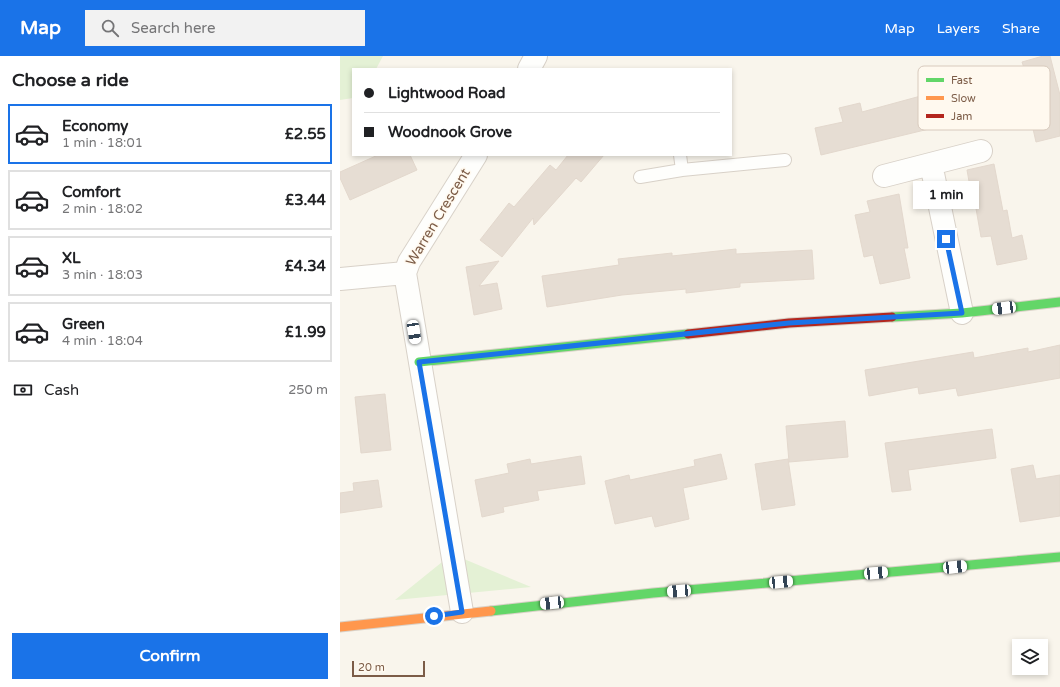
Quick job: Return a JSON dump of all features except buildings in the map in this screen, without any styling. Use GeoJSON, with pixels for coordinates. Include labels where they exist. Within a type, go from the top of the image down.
{"type":"FeatureCollection","features":[{"type":"Feature","properties":{"kind":"street"},"geometry":{"type":"LineString","coordinates":[[530,68],[536,56]]}},
{"type":"Feature","properties":{"kind":"street"},"geometry":{"type":"LineString","coordinates":[[884,176],[981,151]]}},
{"type":"Feature","properties":{"kind":"street","name":"Warren Crescent"},"geometry":{"type":"LineString","coordinates":[[462,612],[405,273],[409,262],[475,156]]}},
{"type":"Feature","properties":{"kind":"street"},"geometry":{"type":"LineString","coordinates":[[932,164],[962,313]]}},
{"type":"Feature","properties":{"kind":"street"},"geometry":{"type":"LineString","coordinates":[[340,279],[405,273]]}},
{"type":"Feature","properties":{"kind":"street"},"geometry":{"type":"LineString","coordinates":[[419,362],[789,323],[962,313],[1060,302]]}},
{"type":"Feature","properties":{"kind":"street"},"geometry":{"type":"LineString","coordinates":[[340,627],[462,612],[652,593],[1060,556]]}},
{"type":"Feature","properties":{"kind":"lane"},"geometry":{"type":"LineString","coordinates":[[680,156],[682,170]]}},
{"type":"Feature","properties":{"kind":"lane"},"geometry":{"type":"LineString","coordinates":[[640,177],[682,170],[785,160]]}},
{"type":"Feature","properties":{"kind":"green space"},"geometry":{"type":"Polygon","coordinates":[[[340,56],[383,56],[377,68],[352,68],[352,98],[340,100],[340,56]]]}},
{"type":"Feature","properties":{"kind":"green space"},"geometry":{"type":"Polygon","coordinates":[[[452,554],[531,587],[395,600],[452,554]]]}},
{"type":"Feature","properties":{"kind":"traffic: fast"},"geometry":{"type":"LineString","coordinates":[[892,317],[962,313],[1060,302]]}},
{"type":"Feature","properties":{"kind":"traffic: fast"},"geometry":{"type":"LineString","coordinates":[[419,362],[688,334]]}},
{"type":"Feature","properties":{"kind":"traffic: fast"},"geometry":{"type":"LineString","coordinates":[[491,611],[653,593],[1060,557]]}},
{"type":"Feature","properties":{"kind":"traffic: slow"},"geometry":{"type":"LineString","coordinates":[[340,627],[491,611]]}},
{"type":"Feature","properties":{"kind":"traffic: jam"},"geometry":{"type":"LineString","coordinates":[[688,334],[789,323],[892,317]]}},
{"type":"Feature","properties":{"kind":"route"},"geometry":{"type":"LineString","coordinates":[[434,616],[462,612],[419,362],[789,323],[962,313],[946,239]]}}]}
